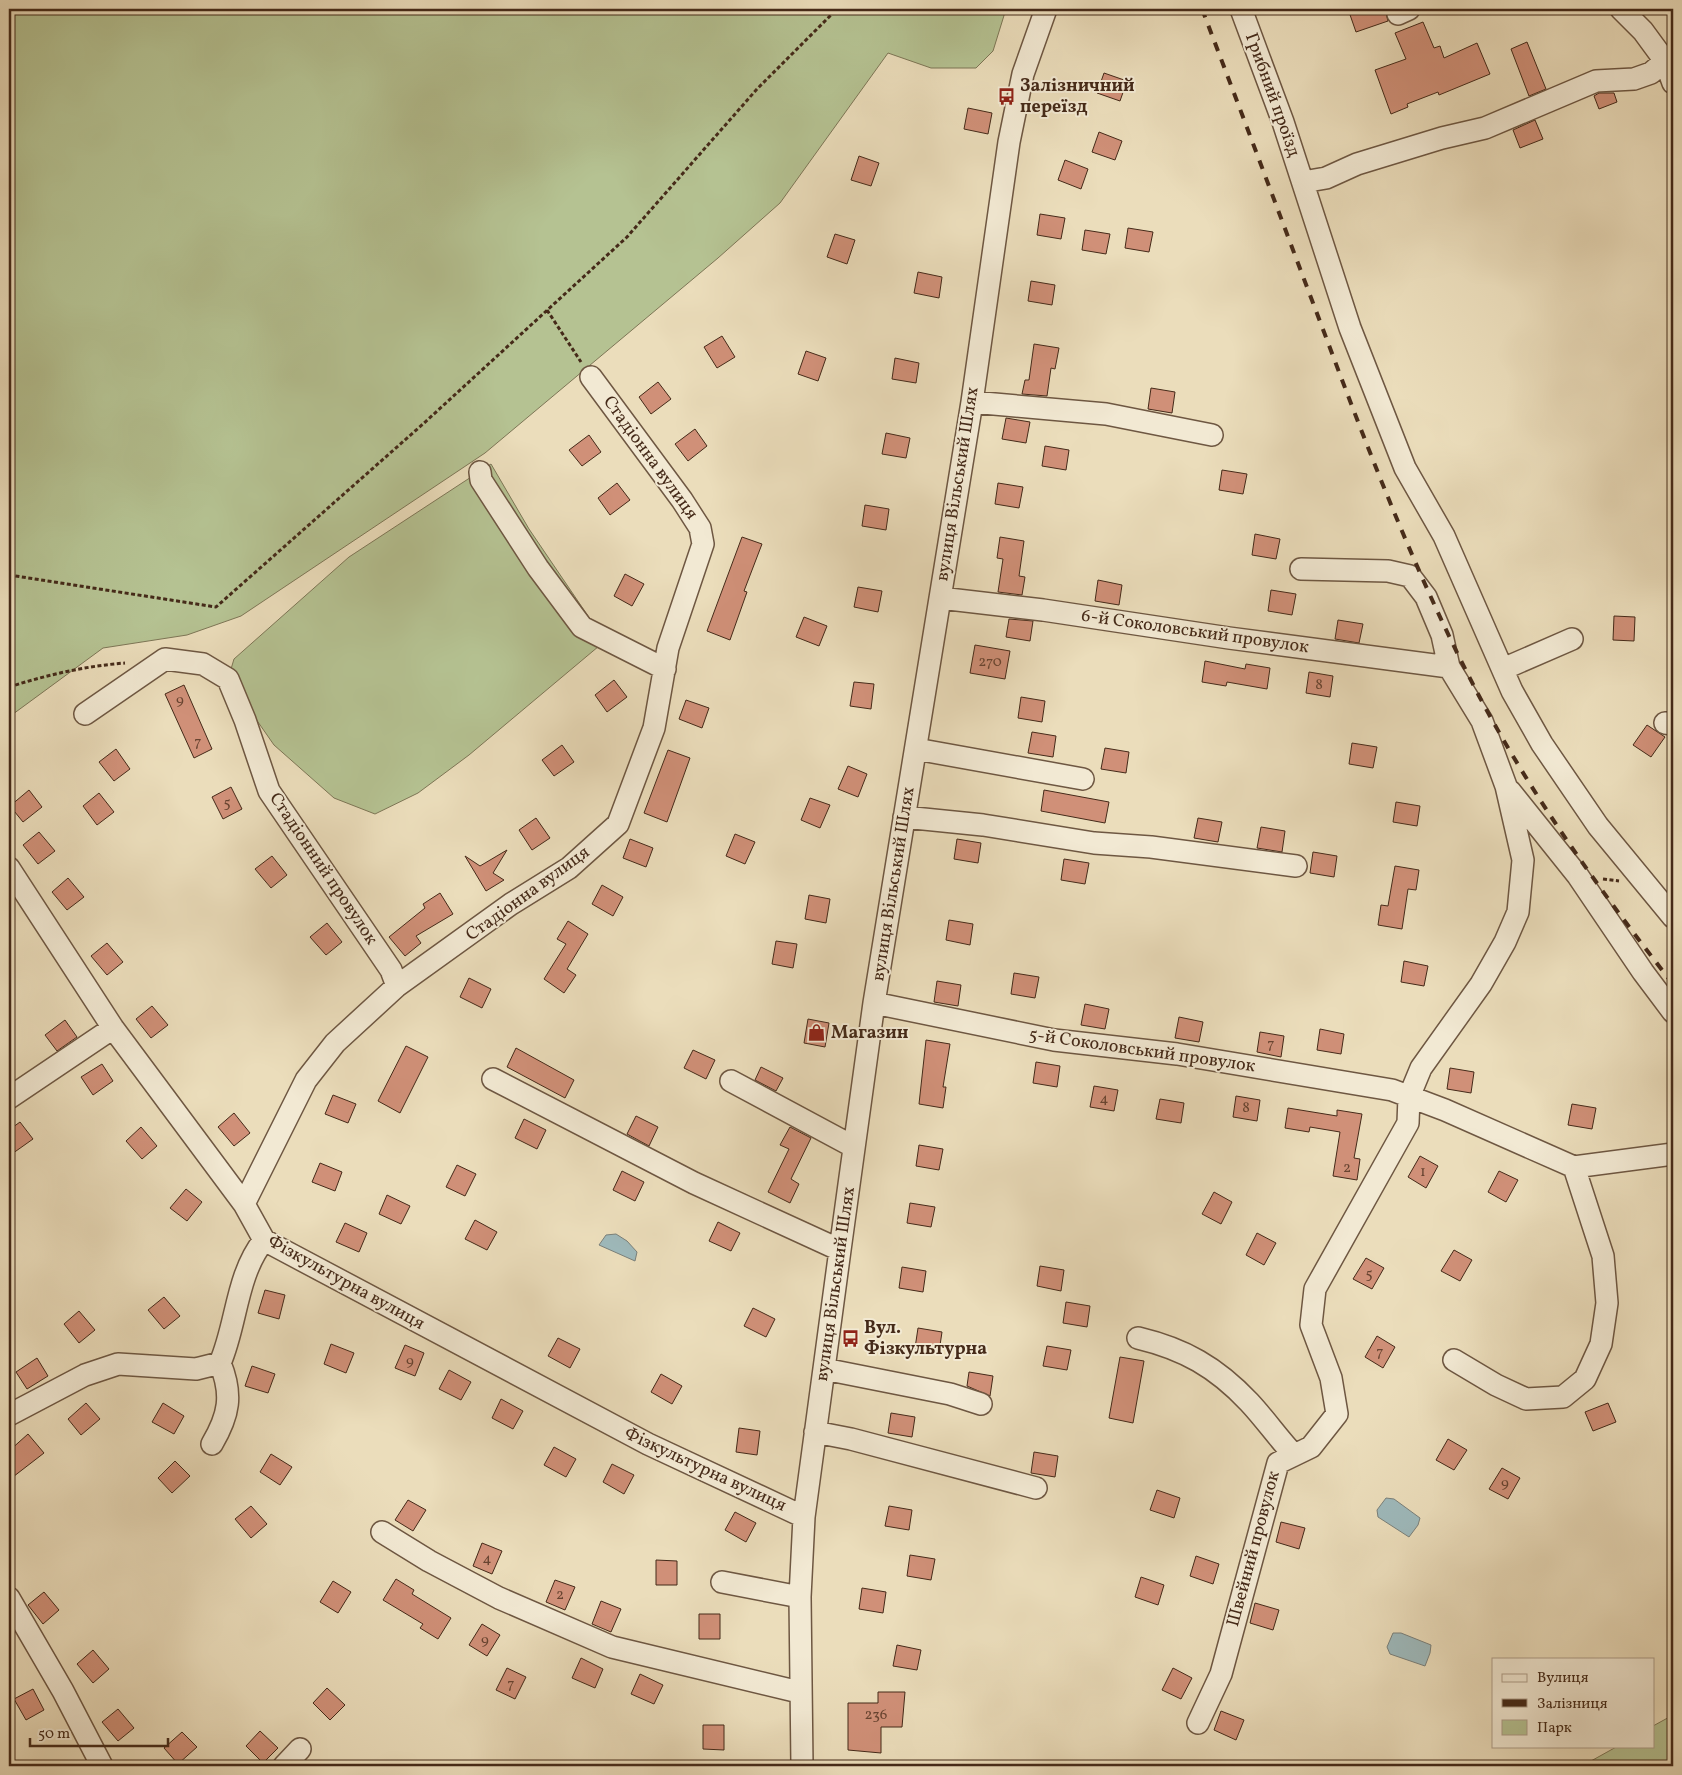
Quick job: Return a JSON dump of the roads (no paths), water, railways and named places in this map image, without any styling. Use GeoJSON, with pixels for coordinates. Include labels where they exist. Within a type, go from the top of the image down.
{"type":"FeatureCollection","features":[{"type":"Feature","properties":{"kind":"street","name":"вулиця Вільський Шлях"},"geometry":{"type":"LineString","coordinates":[[802,1766],[799,1692],[800,1597],[804,1517],[854,1148],[874,1004],[972,402],[1016,102],[1046,9]]}},
{"type":"Feature","properties":{"kind":"street","name":"Грибний проїзд"},"geometry":{"type":"LineString","coordinates":[[1241,9],[1303,182],[1350,328],[1405,468],[1444,536],[1512,691],[1547,752],[1598,826],[1673,917]]}},
{"type":"Feature","properties":{"kind":"street"},"geometry":{"type":"LineString","coordinates":[[1621,9],[1669,59],[1673,83]]}},
{"type":"Feature","properties":{"kind":"street"},"geometry":{"type":"LineString","coordinates":[[1303,182],[1326,178],[1357,164],[1442,138],[1485,128],[1596,81],[1634,79],[1651,73],[1669,59]]}},
{"type":"Feature","properties":{"kind":"street","name":"Стадіонна вулиця"},"geometry":{"type":"LineString","coordinates":[[244,1204],[306,1080],[318,1062],[335,1043],[397,986],[511,904],[569,868],[618,824],[654,728],[668,648],[703,544],[700,528],[591,377]]}},
{"type":"Feature","properties":{"kind":"street"},"geometry":{"type":"LineString","coordinates":[[972,402],[1106,414],[1212,434]]}},
{"type":"Feature","properties":{"kind":"street"},"geometry":{"type":"LineString","coordinates":[[480,472],[481,480],[538,568],[582,627],[665,669]]}},
{"type":"Feature","properties":{"kind":"street"},"geometry":{"type":"LineString","coordinates":[[1301,569],[1388,571],[1410,576],[1426,597],[1442,634],[1450,667],[1482,721],[1506,786],[1522,860],[1518,912],[1505,942],[1481,984],[1421,1068],[1409,1097]]}},
{"type":"Feature","properties":{"kind":"street","name":"6-й Соколовський провулок"},"geometry":{"type":"LineString","coordinates":[[940,598],[1042,610],[1229,638],[1450,667]]}},
{"type":"Feature","properties":{"kind":"street"},"geometry":{"type":"LineString","coordinates":[[1503,669],[1572,639]]}},
{"type":"Feature","properties":{"kind":"street","name":"Стадіонний провулок"},"geometry":{"type":"LineString","coordinates":[[84,714],[166,659],[203,664],[228,679],[245,720],[269,791],[390,970],[397,986]]}},
{"type":"Feature","properties":{"kind":"street"},"geometry":{"type":"LineString","coordinates":[[916,749],[1083,779]]}},
{"type":"Feature","properties":{"kind":"street"},"geometry":{"type":"LineString","coordinates":[[1506,786],[1578,876],[1637,965],[1673,1012]]}},
{"type":"Feature","properties":{"kind":"street"},"geometry":{"type":"LineString","coordinates":[[904,817],[983,825],[1094,843],[1150,847],[1296,866]]}},
{"type":"Feature","properties":{"kind":"street","name":"Фізкультурна вулиця"},"geometry":{"type":"LineString","coordinates":[[9,868],[113,1028],[244,1204],[264,1240],[648,1444],[804,1517]]}},
{"type":"Feature","properties":{"kind":"street","name":"5-й Соколовський провулок"},"geometry":{"type":"LineString","coordinates":[[874,1004],[1054,1040],[1177,1054],[1392,1090],[1445,1110],[1574,1167]]}},
{"type":"Feature","properties":{"kind":"street"},"geometry":{"type":"LineString","coordinates":[[9,1098],[113,1028]]}},
{"type":"Feature","properties":{"kind":"street"},"geometry":{"type":"LineString","coordinates":[[493,1079],[694,1182],[840,1250]]}},
{"type":"Feature","properties":{"kind":"street"},"geometry":{"type":"LineString","coordinates":[[731,1081],[854,1148]]}},
{"type":"Feature","properties":{"kind":"street","name":"Швейний провулок"},"geometry":{"type":"LineString","coordinates":[[1198,1723],[1221,1674],[1278,1462],[1311,1447],[1337,1414],[1331,1378],[1311,1325],[1314,1289],[1408,1123],[1409,1097]]}},
{"type":"Feature","properties":{"kind":"street"},"geometry":{"type":"LineString","coordinates":[[1454,1360],[1496,1385],[1526,1399],[1564,1397],[1585,1379],[1601,1344],[1607,1303],[1603,1256],[1574,1167],[1673,1154]]}},
{"type":"Feature","properties":{"kind":"street"},"geometry":{"type":"LineString","coordinates":[[212,1444],[227,1413],[228,1384],[220,1363],[229,1342],[237,1303],[249,1266],[255,1251],[264,1240]]}},
{"type":"Feature","properties":{"kind":"street"},"geometry":{"type":"LineString","coordinates":[[1138,1338],[1169,1345],[1196,1358],[1222,1377],[1249,1402],[1275,1436],[1294,1455]]}},
{"type":"Feature","properties":{"kind":"street"},"geometry":{"type":"LineString","coordinates":[[9,1415],[85,1374],[118,1364],[196,1369],[220,1363]]}},
{"type":"Feature","properties":{"kind":"street"},"geometry":{"type":"LineString","coordinates":[[824,1369],[950,1394],[981,1404]]}},
{"type":"Feature","properties":{"kind":"street"},"geometry":{"type":"LineString","coordinates":[[816,1432],[851,1439],[1036,1488]]}},
{"type":"Feature","properties":{"kind":"street"},"geometry":{"type":"LineString","coordinates":[[382,1532],[429,1561],[499,1598],[612,1647],[799,1692]]}},
{"type":"Feature","properties":{"kind":"street"},"geometry":{"type":"LineString","coordinates":[[722,1582],[800,1597]]}},
{"type":"Feature","properties":{"kind":"street"},"geometry":{"type":"LineString","coordinates":[[9,1598],[63,1690],[102,1766]]}},
{"type":"Feature","properties":{"kind":"street"},"geometry":{"type":"LineString","coordinates":[[284,1766],[300,1749]]}},
{"type":"Feature","properties":{"kind":"water"},"geometry":{"type":"Polygon","coordinates":[[[616,1234],[627,1241],[637,1252],[635,1261],[599,1245],[606,1235],[616,1234]]]}},
{"type":"Feature","properties":{"kind":"water"},"geometry":{"type":"Polygon","coordinates":[[[1386,1498],[1394,1499],[1420,1518],[1418,1525],[1409,1537],[1378,1517],[1377,1510],[1386,1498]]]}},
{"type":"Feature","properties":{"kind":"water"},"geometry":{"type":"Polygon","coordinates":[[[1393,1633],[1401,1633],[1431,1645],[1425,1666],[1390,1654],[1387,1647],[1393,1633]]]}},
{"type":"Feature","properties":{"kind":"railway"},"geometry":{"type":"LineString","coordinates":[[1202,9],[1377,470],[1395,515],[1456,650],[1499,733],[1569,844],[1673,984]]}},
{"type":"Feature","properties":{"kind":"place","name":"Залізничний переїзд"},"geometry":{"type":"Point","coordinates":[1006,96]}},
{"type":"Feature","properties":{"kind":"place","name":"Магазин"},"geometry":{"type":"Point","coordinates":[817,1033]}},
{"type":"Feature","properties":{"kind":"place","name":"Вул. Фізкультурна"},"geometry":{"type":"Point","coordinates":[850,1338]}}]}
